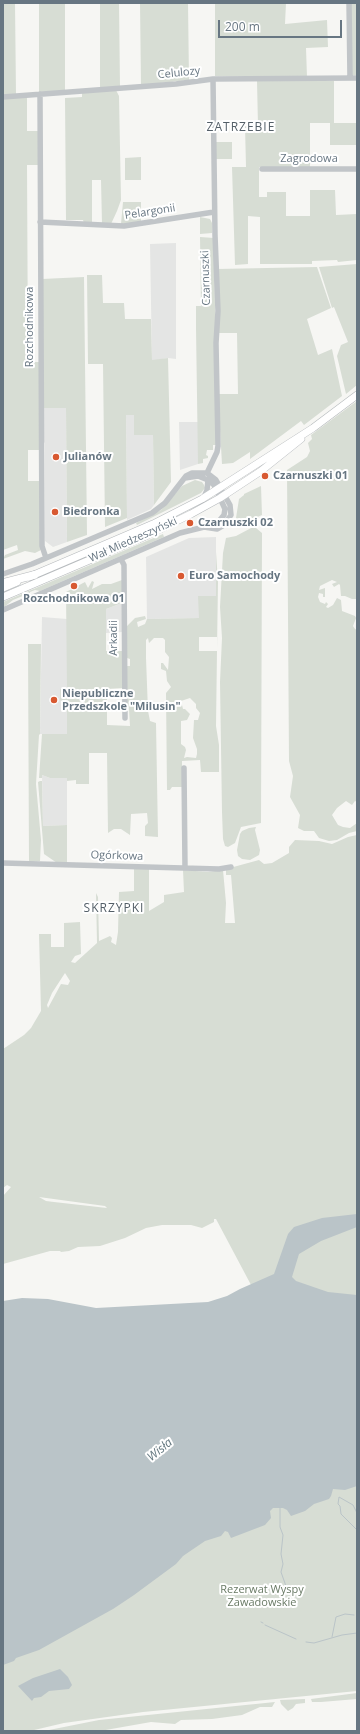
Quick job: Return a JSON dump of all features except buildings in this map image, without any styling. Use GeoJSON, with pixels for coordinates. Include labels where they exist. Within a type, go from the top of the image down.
{"type":"FeatureCollection","features":[{"type":"Feature","properties":{"kind":"highway"},"geometry":{"type":"LineString","coordinates":[[3,583],[34,575]]}},
{"type":"Feature","properties":{"kind":"main road","name":"Wał Miedzeszyński"},"geometry":{"type":"LineString","coordinates":[[3,597],[153,532],[221,493],[357,395]]}},
{"type":"Feature","properties":{"kind":"main road","name":"Wał Miedzeszyński"},"geometry":{"type":"LineString","coordinates":[[3,588],[153,524],[202,499],[221,493]]}},
{"type":"Feature","properties":{"kind":"street"},"geometry":{"type":"LineString","coordinates":[[349,3],[355,79]]}},
{"type":"Feature","properties":{"kind":"street","name":"Celulozy"},"geometry":{"type":"LineString","coordinates":[[3,97],[176,84],[213,79],[355,79]]}},
{"type":"Feature","properties":{"kind":"street","name":"Czarnuszki"},"geometry":{"type":"LineString","coordinates":[[207,473],[217,452],[218,446],[216,344],[218,311],[214,212],[213,79]]}},
{"type":"Feature","properties":{"kind":"street","name":"Rozchodnikowa"},"geometry":{"type":"LineString","coordinates":[[40,94],[42,546],[46,558]]}},
{"type":"Feature","properties":{"kind":"street","name":"Zagrodowa"},"geometry":{"type":"LineString","coordinates":[[262,169],[357,169]]}},
{"type":"Feature","properties":{"kind":"street","name":"Pelargonii"},"geometry":{"type":"LineString","coordinates":[[40,222],[124,226],[214,212]]}},
{"type":"Feature","properties":{"kind":"street"},"geometry":{"type":"LineString","coordinates":[[3,574],[46,558],[152,513],[165,503],[184,479],[192,473],[207,473],[216,480],[221,493]]}},
{"type":"Feature","properties":{"kind":"street"},"geometry":{"type":"LineString","coordinates":[[184,479],[198,476],[208,480],[221,493]]}},
{"type":"Feature","properties":{"kind":"street"},"geometry":{"type":"LineString","coordinates":[[202,499],[207,490],[208,480]]}},
{"type":"Feature","properties":{"kind":"street","name":"Wał Miedzeszyński"},"geometry":{"type":"LineString","coordinates":[[3,610],[180,533],[204,527],[219,521],[224,515],[225,509],[221,493]]}},
{"type":"Feature","properties":{"kind":"street","name":"Arkadii"},"geometry":{"type":"LineString","coordinates":[[121,559],[124,565],[125,718]]}},
{"type":"Feature","properties":{"kind":"street"},"geometry":{"type":"LineString","coordinates":[[184,768],[185,868]]}},
{"type":"Feature","properties":{"kind":"street","name":"Ogórkowa"},"geometry":{"type":"LineString","coordinates":[[3,863],[219,869],[230,867]]}},
{"type":"Feature","properties":{"kind":"shaded area"},"geometry":{"type":"Polygon","coordinates":[[[176,243],[176,359],[168,358],[152,361],[150,244],[176,243]]]}},
{"type":"Feature","properties":{"kind":"shaded area"},"geometry":{"type":"Polygon","coordinates":[[[42,408],[66,408],[67,542],[53,547],[45,541],[45,443],[42,441],[42,408]]]}},
{"type":"Feature","properties":{"kind":"shaded area"},"geometry":{"type":"Polygon","coordinates":[[[126,415],[134,415],[134,435],[153,434],[154,505],[151,509],[127,520],[126,415]]]}},
{"type":"Feature","properties":{"kind":"shaded area"},"geometry":{"type":"Polygon","coordinates":[[[179,422],[198,422],[198,464],[180,470],[179,422]]]}},
{"type":"Feature","properties":{"kind":"shaded area","name":"Euro Samochody"},"geometry":{"type":"Polygon","coordinates":[[[216,537],[216,596],[199,618],[147,619],[146,557],[189,538],[216,537]]]}},
{"type":"Feature","properties":{"kind":"shaded area"},"geometry":{"type":"Polygon","coordinates":[[[122,603],[122,632],[106,633],[106,609],[122,603]]]}},
{"type":"Feature","properties":{"kind":"shaded area","name":"Niepubliczne Przedszkole \"Milusin\""},"geometry":{"type":"Polygon","coordinates":[[[42,617],[67,619],[67,734],[40,734],[42,617]]]}},
{"type":"Feature","properties":{"kind":"shaded area"},"geometry":{"type":"Polygon","coordinates":[[[42,775],[50,778],[67,778],[67,825],[43,826],[42,775]]]}},
{"type":"Feature","properties":{"kind":"green space"},"geometry":{"type":"Polygon","coordinates":[[[3,3],[15,3],[16,95],[3,96],[3,3]]]}},
{"type":"Feature","properties":{"kind":"green space"},"geometry":{"type":"Polygon","coordinates":[[[39,3],[65,3],[65,91],[39,92],[39,3]]]}},
{"type":"Feature","properties":{"kind":"green space"},"geometry":{"type":"Polygon","coordinates":[[[100,3],[119,3],[120,87],[100,88],[100,3]]]}},
{"type":"Feature","properties":{"kind":"green space"},"geometry":{"type":"Polygon","coordinates":[[[140,3],[188,3],[189,80],[141,85],[140,3]]]}},
{"type":"Feature","properties":{"kind":"green space"},"geometry":{"type":"Polygon","coordinates":[[[215,3],[286,3],[285,24],[327,20],[328,47],[306,48],[307,77],[215,76],[215,3]]]}},
{"type":"Feature","properties":{"kind":"green space"},"geometry":{"type":"Polygon","coordinates":[[[350,3],[357,3],[357,75],[352,75],[350,3]]]}},
{"type":"Feature","properties":{"kind":"green space"},"geometry":{"type":"Polygon","coordinates":[[[257,81],[334,81],[334,123],[357,123],[357,145],[330,145],[330,123],[310,123],[310,168],[259,167],[259,197],[267,197],[267,192],[286,192],[286,216],[310,216],[310,190],[335,190],[336,215],[357,214],[357,260],[338,262],[337,260],[312,261],[312,264],[260,264],[260,217],[248,216],[248,264],[235,265],[232,167],[246,167],[245,126],[258,126],[257,81]]]}},
{"type":"Feature","properties":{"kind":"green space"},"geometry":{"type":"Polygon","coordinates":[[[116,90],[119,96],[121,200],[117,211],[111,224],[102,224],[101,180],[92,180],[92,223],[84,223],[83,220],[66,220],[65,98],[82,97],[82,93],[116,90]]]}},
{"type":"Feature","properties":{"kind":"green space"},"geometry":{"type":"Polygon","coordinates":[[[27,97],[27,131],[39,131],[39,165],[27,165],[28,362],[39,362],[41,450],[28,450],[28,481],[41,481],[41,550],[35,553],[25,551],[3,559],[5,555],[18,550],[17,545],[3,550],[3,99],[27,97]]]}},
{"type":"Feature","properties":{"kind":"green space"},"geometry":{"type":"Polygon","coordinates":[[[215,142],[232,142],[232,159],[215,159],[215,142]]]}},
{"type":"Feature","properties":{"kind":"green space"},"geometry":{"type":"Polygon","coordinates":[[[141,157],[141,180],[125,180],[125,158],[141,157]]]}},
{"type":"Feature","properties":{"kind":"green space"},"geometry":{"type":"Polygon","coordinates":[[[123,202],[141,202],[141,224],[121,224],[123,202]]]}},
{"type":"Feature","properties":{"kind":"green space"},"geometry":{"type":"Polygon","coordinates":[[[200,217],[210,219],[212,223],[212,233],[200,234],[200,217]]]}},
{"type":"Feature","properties":{"kind":"green space"},"geometry":{"type":"Polygon","coordinates":[[[200,237],[214,238],[217,445],[213,445],[213,450],[207,450],[206,455],[208,458],[203,459],[203,463],[198,464],[196,306],[201,306],[200,237]]]}},
{"type":"Feature","properties":{"kind":"green space"},"geometry":{"type":"Polygon","coordinates":[[[357,264],[357,385],[346,394],[337,356],[341,345],[348,342],[334,307],[332,308],[319,267],[357,264]]]}},
{"type":"Feature","properties":{"kind":"green space"},"geometry":{"type":"Polygon","coordinates":[[[317,267],[331,308],[307,319],[318,355],[332,349],[342,396],[304,425],[301,421],[250,459],[250,452],[233,463],[222,464],[218,394],[238,394],[237,333],[218,333],[217,269],[317,267]]]}},
{"type":"Feature","properties":{"kind":"green space"},"geometry":{"type":"Polygon","coordinates":[[[87,275],[102,275],[103,303],[124,303],[125,319],[151,319],[152,360],[168,358],[171,482],[154,505],[153,435],[134,435],[134,415],[126,415],[127,518],[105,527],[103,364],[88,364],[87,275]]]}},
{"type":"Feature","properties":{"kind":"green space"},"geometry":{"type":"Polygon","coordinates":[[[84,277],[87,535],[67,542],[66,408],[42,408],[42,279],[84,277]]]}},
{"type":"Feature","properties":{"kind":"green space"},"geometry":{"type":"Polygon","coordinates":[[[357,401],[357,599],[341,596],[340,585],[339,584],[334,587],[332,584],[337,582],[332,580],[320,586],[319,590],[325,588],[325,597],[323,597],[323,594],[319,593],[318,597],[320,602],[325,604],[326,602],[328,604],[326,607],[328,608],[333,605],[337,598],[341,600],[342,611],[355,616],[356,618],[353,626],[357,630],[357,802],[355,801],[352,805],[346,801],[337,808],[332,815],[338,825],[343,827],[350,828],[357,823],[357,831],[349,833],[337,840],[329,841],[319,838],[314,831],[304,831],[298,828],[300,815],[290,797],[293,776],[289,761],[287,470],[307,457],[310,451],[308,443],[312,439],[311,435],[357,401]]]}},
{"type":"Feature","properties":{"kind":"green space"},"geometry":{"type":"Polygon","coordinates":[[[195,480],[202,482],[204,485],[205,488],[201,493],[137,525],[136,523],[161,510],[182,486],[195,480]]]}},
{"type":"Feature","properties":{"kind":"green space"},"geometry":{"type":"Polygon","coordinates":[[[261,486],[262,515],[255,518],[244,527],[240,528],[234,525],[239,499],[244,494],[261,486]]]}},
{"type":"Feature","properties":{"kind":"green space"},"geometry":{"type":"Polygon","coordinates":[[[253,527],[262,533],[261,823],[241,827],[235,843],[228,847],[225,846],[223,839],[222,812],[220,682],[222,638],[220,607],[223,553],[226,538],[236,536],[253,527]]]}},
{"type":"Feature","properties":{"kind":"green space"},"geometry":{"type":"Polygon","coordinates":[[[163,534],[164,537],[40,591],[35,590],[30,592],[13,600],[3,608],[3,602],[163,534]]]}},
{"type":"Feature","properties":{"kind":"green space"},"geometry":{"type":"Polygon","coordinates":[[[216,552],[218,582],[217,649],[217,637],[199,637],[199,651],[217,651],[216,726],[219,745],[219,772],[201,772],[200,760],[182,761],[182,787],[172,787],[170,790],[167,790],[166,693],[171,687],[167,681],[166,671],[161,669],[161,663],[163,663],[168,670],[169,657],[165,652],[165,640],[163,638],[154,638],[149,643],[148,638],[146,640],[146,658],[148,711],[150,721],[156,723],[158,837],[145,836],[145,826],[148,823],[147,813],[131,814],[130,835],[121,829],[114,829],[108,833],[107,753],[89,753],[89,784],[76,784],[76,780],[67,781],[67,778],[50,778],[42,775],[42,778],[39,778],[42,734],[67,734],[67,705],[60,700],[60,689],[67,689],[66,592],[85,582],[88,588],[92,581],[94,582],[92,589],[102,584],[111,584],[122,580],[122,603],[106,609],[106,651],[123,651],[123,688],[107,689],[107,725],[130,726],[127,702],[127,666],[130,666],[130,659],[127,658],[126,654],[126,627],[135,618],[145,616],[146,619],[137,622],[138,627],[145,624],[147,619],[199,618],[198,596],[216,596],[216,552]],[[190,698],[181,701],[183,709],[190,714],[187,720],[181,721],[181,744],[186,750],[184,758],[196,758],[197,754],[197,749],[193,738],[194,720],[198,720],[200,713],[196,708],[196,704],[190,698]]]}},
{"type":"Feature","properties":{"kind":"green space"},"geometry":{"type":"Polygon","coordinates":[[[28,644],[41,644],[40,734],[36,784],[41,840],[40,861],[29,862],[28,644]]]}},
{"type":"Feature","properties":{"kind":"green space"},"geometry":{"type":"Polygon","coordinates":[[[42,781],[43,826],[67,825],[67,863],[57,863],[44,854],[38,782],[42,781]]]}},
{"type":"Feature","properties":{"kind":"green space"},"geometry":{"type":"Polygon","coordinates":[[[256,827],[255,830],[260,850],[259,855],[250,860],[242,859],[238,856],[237,850],[240,834],[242,831],[256,827]]]}},
{"type":"Feature","properties":{"kind":"green space","name":"Rezerwat Wyspy Zawadowskie"},"geometry":{"type":"Polygon","coordinates":[[[357,835],[357,1691],[143,1712],[64,1723],[30,1731],[3,1731],[3,1613],[327,1428],[216,1219],[214,1219],[214,1222],[202,1228],[191,1225],[162,1225],[146,1228],[125,1238],[100,1246],[78,1247],[69,1251],[61,1252],[50,1251],[3,1264],[3,1196],[11,1187],[7,1185],[3,1188],[3,1049],[24,1035],[31,1028],[41,1011],[39,934],[51,934],[51,947],[64,947],[64,923],[80,922],[81,954],[75,956],[71,962],[75,963],[97,943],[96,893],[98,897],[99,941],[110,936],[112,938],[111,942],[116,945],[118,932],[119,892],[134,891],[134,867],[149,867],[149,911],[164,902],[164,895],[184,892],[183,870],[208,872],[223,870],[226,903],[225,923],[235,923],[231,875],[226,875],[226,869],[259,860],[264,864],[272,863],[289,853],[289,847],[295,840],[319,841],[332,844],[357,835]],[[65,973],[52,993],[47,1005],[48,1008],[61,984],[68,985],[70,981],[65,973]],[[39,1197],[46,1201],[107,1208],[105,1206],[39,1197]]]}},
{"type":"Feature","properties":{"kind":"green space"},"geometry":{"type":"Polygon","coordinates":[[[357,1693],[357,1699],[312,1702],[311,1699],[357,1693]]]}},
{"type":"Feature","properties":{"kind":"green space"},"geometry":{"type":"Polygon","coordinates":[[[305,1699],[305,1703],[296,1704],[288,1711],[281,1704],[280,1700],[305,1699]]]}},
{"type":"Feature","properties":{"kind":"green space"},"geometry":{"type":"Polygon","coordinates":[[[275,1702],[272,1707],[260,1707],[242,1715],[212,1719],[181,1720],[175,1724],[151,1722],[100,1731],[44,1731],[99,1720],[275,1702]]]}},
{"type":"Feature","properties":{"kind":"water","name":"Wisła"},"geometry":{"type":"Polygon","coordinates":[[[357,1214],[357,1227],[321,1241],[299,1254],[292,1277],[296,1281],[328,1292],[357,1295],[357,1486],[345,1490],[333,1489],[329,1499],[314,1504],[305,1511],[291,1516],[287,1510],[283,1508],[273,1508],[270,1511],[271,1518],[265,1525],[231,1538],[228,1532],[225,1531],[221,1536],[205,1541],[183,1556],[176,1564],[113,1609],[39,1650],[16,1658],[14,1661],[3,1665],[3,1301],[22,1298],[48,1299],[96,1308],[208,1302],[227,1296],[274,1274],[288,1234],[294,1227],[322,1218],[357,1214]]]}},
{"type":"Feature","properties":{"kind":"water"},"geometry":{"type":"Polygon","coordinates":[[[60,1669],[68,1677],[72,1685],[69,1689],[49,1691],[41,1697],[34,1698],[32,1701],[18,1686],[33,1678],[60,1669]]]}},
{"type":"Feature","properties":{"kind":"waterway"},"geometry":{"type":"LineString","coordinates":[[357,1513],[353,1505],[339,1497],[338,1504],[340,1506],[341,1514],[357,1530]]}},
{"type":"Feature","properties":{"kind":"waterway"},"geometry":{"type":"LineString","coordinates":[[280,1508],[280,1527],[283,1535],[281,1554],[283,1564],[281,1572],[287,1589]]}},
{"type":"Feature","properties":{"kind":"waterway"},"geometry":{"type":"LineString","coordinates":[[332,1637],[336,1617],[345,1614],[354,1615]]}},
{"type":"Feature","properties":{"kind":"waterway"},"geometry":{"type":"LineString","coordinates":[[265,1625],[296,1639]]}},
{"type":"Feature","properties":{"kind":"waterway"},"geometry":{"type":"LineString","coordinates":[[306,1642],[314,1643],[342,1635],[357,1633]]}},
{"type":"Feature","properties":{"kind":"place","name":"Julianów"},"geometry":{"type":"Point","coordinates":[56,457]}},
{"type":"Feature","properties":{"kind":"place","name":"Czarnuszki 01"},"geometry":{"type":"Point","coordinates":[265,476]}},
{"type":"Feature","properties":{"kind":"place","name":"Biedronka"},"geometry":{"type":"Point","coordinates":[55,512]}},
{"type":"Feature","properties":{"kind":"place","name":"Czarnuszki 02"},"geometry":{"type":"Point","coordinates":[190,523]}},
{"type":"Feature","properties":{"kind":"place","name":"Euro Samochody"},"geometry":{"type":"Point","coordinates":[181,576]}},
{"type":"Feature","properties":{"kind":"place","name":"Rozchodnikowa 01"},"geometry":{"type":"Point","coordinates":[74,586]}},
{"type":"Feature","properties":{"kind":"place","name":"Niepubliczne Przedszkole \"Milusin\""},"geometry":{"type":"Point","coordinates":[54,700]}},
{"type":"Feature","properties":{"kind":"district","name":"ZATRZEBIE"},"geometry":{"type":"Point","coordinates":[241,128]}},
{"type":"Feature","properties":{"kind":"district","name":"SKRZYPKI"},"geometry":{"type":"Point","coordinates":[114,909]}}]}
